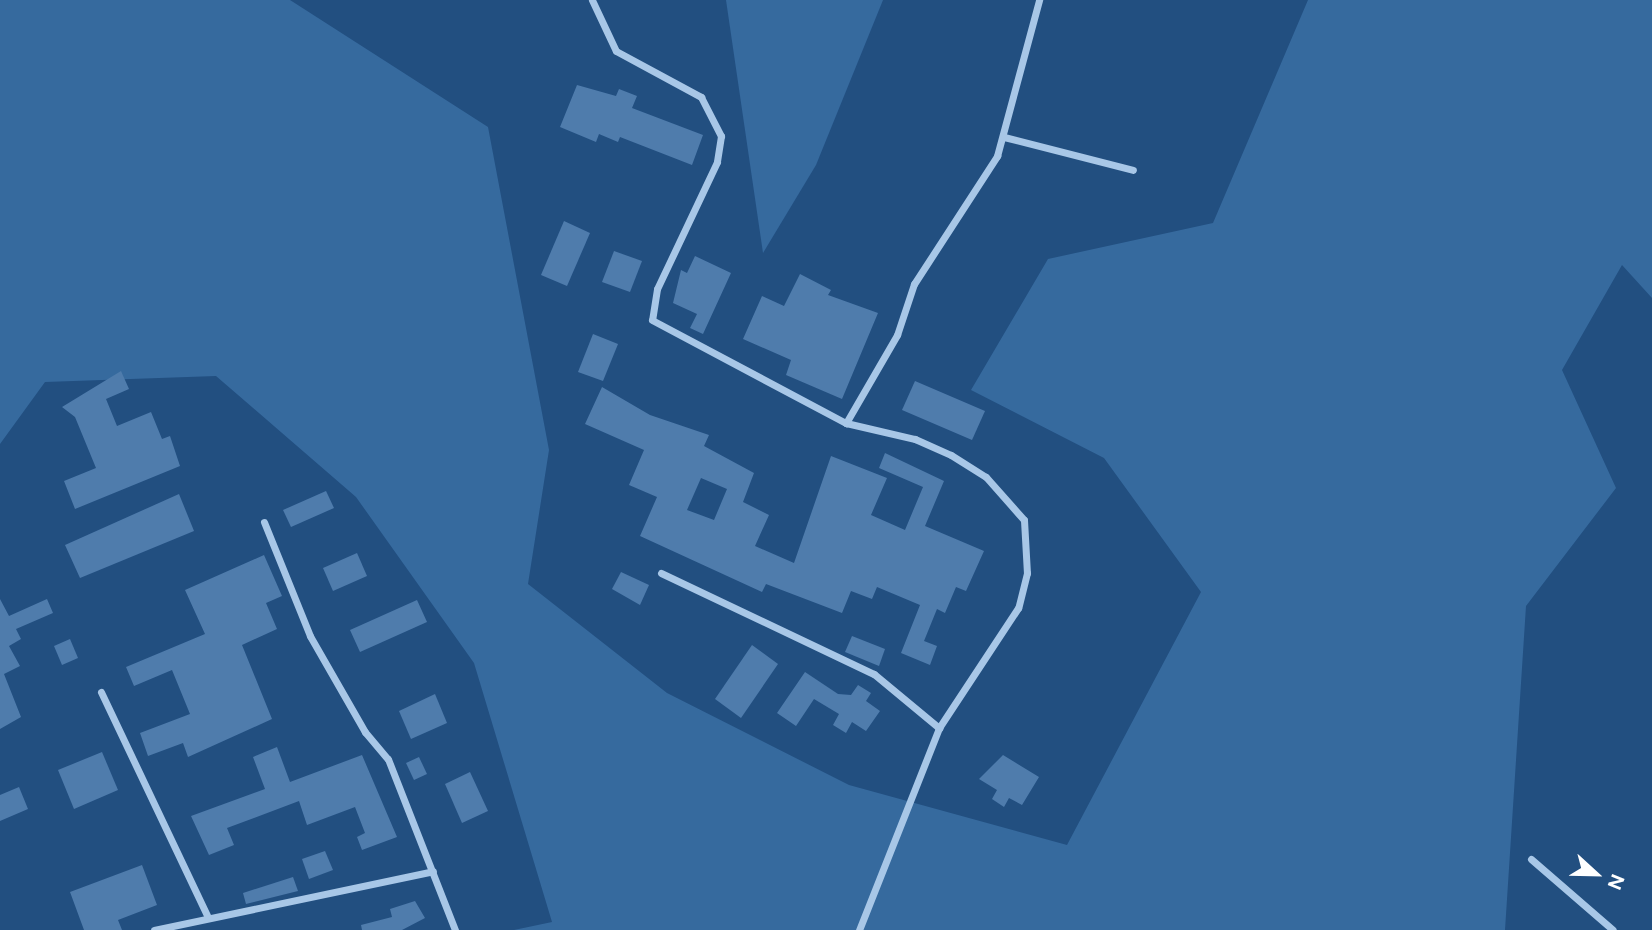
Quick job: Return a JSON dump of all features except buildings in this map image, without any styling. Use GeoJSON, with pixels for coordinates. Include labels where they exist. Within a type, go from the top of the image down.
{"type":"FeatureCollection","features":[{"type":"Feature","properties":{"kind":"street"},"geometry":{"type":"LineString","coordinates":[[592,0],[616,51],[701,97],[721,136],[717,162],[657,289],[652,320],[846,423],[915,439],[951,455],[986,477],[1024,520],[1027,573],[1018,608],[939,728],[859,930]]}},
{"type":"Feature","properties":{"kind":"street"},"geometry":{"type":"LineString","coordinates":[[846,423],[897,335],[914,284],[1004,137],[1039,0]]}},
{"type":"Feature","properties":{"kind":"street"},"geometry":{"type":"LineString","coordinates":[[1004,137],[1133,170]]}},
{"type":"Feature","properties":{"kind":"street"},"geometry":{"type":"LineString","coordinates":[[264,522],[310,636],[365,732],[388,759],[455,930]]}},
{"type":"Feature","properties":{"kind":"street"},"geometry":{"type":"LineString","coordinates":[[661,573],[874,674],[939,728]]}},
{"type":"Feature","properties":{"kind":"street"},"geometry":{"type":"LineString","coordinates":[[101,692],[208,917]]}},
{"type":"Feature","properties":{"kind":"street"},"geometry":{"type":"LineString","coordinates":[[1531,859],[1613,930]]}},
{"type":"Feature","properties":{"kind":"street"},"geometry":{"type":"LineString","coordinates":[[154,930],[433,871]]}},
{"type":"Feature","properties":{"kind":"shaded area"},"geometry":{"type":"Polygon","coordinates":[[[0,0],[290,0],[488,127],[549,450],[528,584],[667,693],[849,785],[1067,845],[1201,592],[1104,458],[971,390],[1048,259],[1213,223],[1308,0],[1652,0],[1652,298],[1622,265],[1562,370],[1616,488],[1526,606],[1505,930],[514,930],[552,922],[474,663],[356,497],[216,376],[45,382],[0,444],[0,0]]]}},
{"type":"Feature","properties":{"kind":"shaded area"},"geometry":{"type":"Polygon","coordinates":[[[726,0],[883,0],[816,165],[763,253],[726,0]]]}}]}
